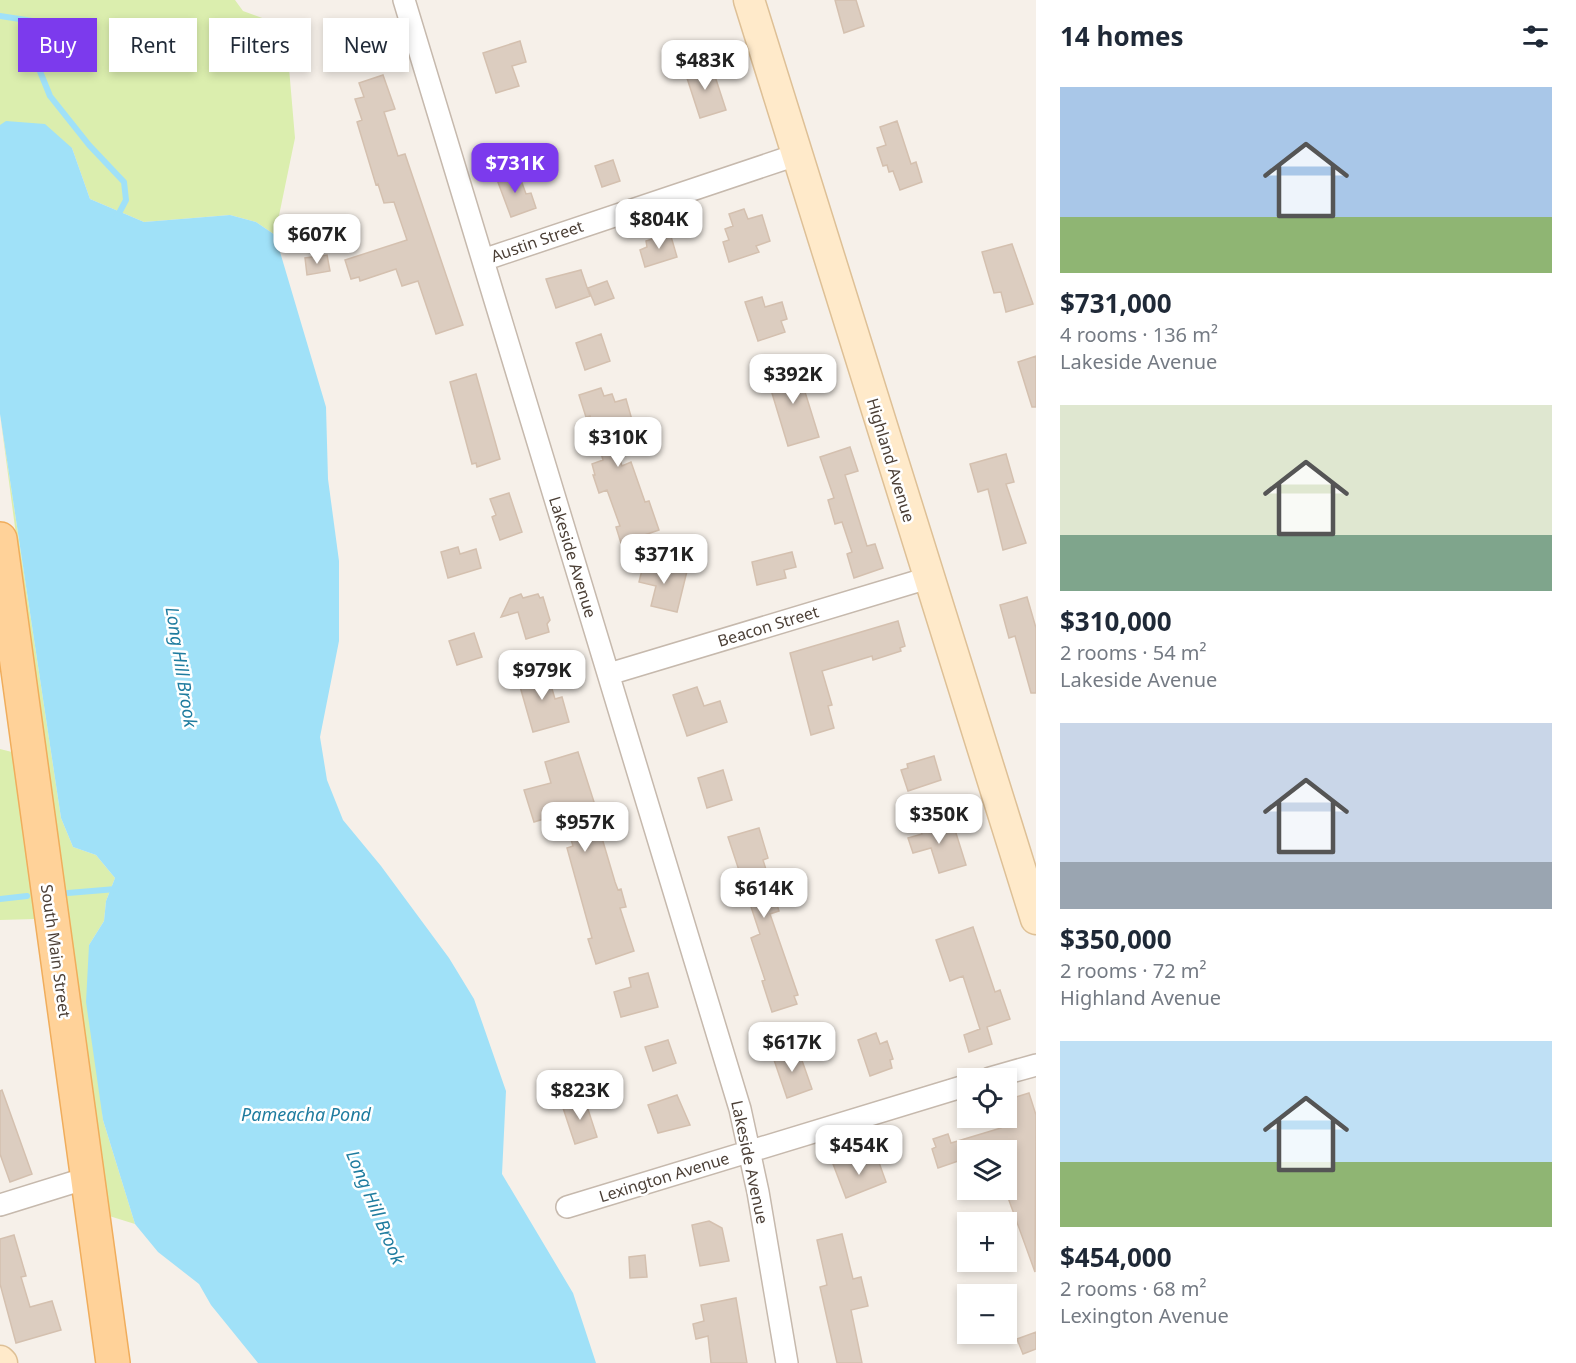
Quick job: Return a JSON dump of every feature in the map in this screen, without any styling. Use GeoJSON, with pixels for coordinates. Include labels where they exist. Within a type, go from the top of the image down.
{"type":"FeatureCollection","features":[{"type":"Feature","properties":{"kind":"main road","name":"South Main Street"},"geometry":{"type":"LineString","coordinates":[[0,539],[113,1363]]}},
{"type":"Feature","properties":{"kind":"street","name":"Lakeside Avenue"},"geometry":{"type":"LineString","coordinates":[[404,0],[609,674],[750,1150],[787,1363]]}},
{"type":"Feature","properties":{"kind":"street","name":"Highland Avenue"},"geometry":{"type":"LineString","coordinates":[[749,0],[1036,920]]}},
{"type":"Feature","properties":{"kind":"street","name":"Austin Street"},"geometry":{"type":"LineString","coordinates":[[483,260],[796,154]]}},
{"type":"Feature","properties":{"kind":"street","name":"Beacon Street"},"geometry":{"type":"LineString","coordinates":[[609,674],[928,578]]}},
{"type":"Feature","properties":{"kind":"street"},"geometry":{"type":"LineString","coordinates":[[1017,1070],[1036,1065]]}},
{"type":"Feature","properties":{"kind":"street","name":"Lexington Avenue"},"geometry":{"type":"LineString","coordinates":[[567,1208],[957,1088]]}},
{"type":"Feature","properties":{"kind":"street"},"geometry":{"type":"LineString","coordinates":[[0,1205],[87,1178]]}},
{"type":"Feature","properties":{"kind":"green space"},"geometry":{"type":"Polygon","coordinates":[[[0,0],[235,0],[243,11],[262,18],[209,18],[209,72],[289,72],[295,138],[275,235],[256,222],[230,215],[144,222],[90,199],[72,148],[0,125],[0,0]]]}},
{"type":"Feature","properties":{"kind":"green space"},"geometry":{"type":"Polygon","coordinates":[[[0,414],[61,818],[73,847],[96,855],[115,878],[106,901],[104,921],[89,945],[103,1120],[135,1224],[106,1215],[0,414]]]}},
{"type":"Feature","properties":{"kind":"green space"},"geometry":{"type":"Polygon","coordinates":[[[0,749],[12,752],[35,919],[0,920],[0,749]]]}},
{"type":"Feature","properties":{"kind":"water","name":"Pameacha Pond"},"geometry":{"type":"Polygon","coordinates":[[[6,121],[45,124],[72,148],[90,199],[144,222],[230,215],[256,222],[275,235],[326,407],[328,479],[339,561],[339,641],[320,737],[327,780],[343,820],[381,866],[449,958],[474,999],[506,1091],[502,1174],[573,1293],[596,1363],[258,1363],[211,1305],[199,1284],[158,1252],[135,1224],[103,1120],[86,1002],[89,945],[104,921],[106,901],[115,878],[96,855],[73,847],[61,818],[0,414],[0,125],[6,121]]]}},
{"type":"Feature","properties":{"kind":"building"},"geometry":{"type":"Polygon","coordinates":[[[835,0],[856,0],[864,26],[844,33],[835,0]]]}},
{"type":"Feature","properties":{"kind":"building"},"geometry":{"type":"Polygon","coordinates":[[[520,41],[526,62],[512,66],[519,86],[496,93],[483,53],[520,41]]]}},
{"type":"Feature","properties":{"kind":"building"},"geometry":{"type":"Polygon","coordinates":[[[711,64],[726,110],[700,118],[685,72],[711,64]]]}},
{"type":"Feature","properties":{"kind":"building"},"geometry":{"type":"Polygon","coordinates":[[[383,75],[395,109],[384,112],[398,156],[405,154],[463,325],[436,334],[418,281],[402,286],[396,269],[360,281],[359,277],[351,279],[345,260],[407,240],[394,202],[384,203],[378,184],[376,185],[357,122],[362,120],[355,99],[364,97],[359,83],[383,75]]]}},
{"type":"Feature","properties":{"kind":"building"},"geometry":{"type":"Polygon","coordinates":[[[897,121],[911,164],[916,162],[922,182],[900,190],[893,171],[889,172],[887,165],[883,166],[877,148],[886,145],[880,127],[897,121]]]}},
{"type":"Feature","properties":{"kind":"building"},"geometry":{"type":"Polygon","coordinates":[[[613,160],[620,181],[602,187],[595,166],[613,160]]]}},
{"type":"Feature","properties":{"kind":"building"},"geometry":{"type":"Polygon","coordinates":[[[517,169],[526,194],[531,193],[536,208],[511,217],[496,177],[517,169]]]}},
{"type":"Feature","properties":{"kind":"building"},"geometry":{"type":"Polygon","coordinates":[[[744,209],[748,219],[762,215],[770,241],[756,246],[759,252],[729,262],[723,242],[729,240],[725,229],[733,226],[729,214],[744,209]]]}},
{"type":"Feature","properties":{"kind":"building"},"geometry":{"type":"Polygon","coordinates":[[[670,233],[677,257],[645,267],[640,250],[647,247],[646,241],[670,233]]]}},
{"type":"Feature","properties":{"kind":"building"},"geometry":{"type":"Polygon","coordinates":[[[1012,244],[1033,304],[1006,312],[1001,292],[994,293],[982,252],[1012,244]]]}},
{"type":"Feature","properties":{"kind":"building"},"geometry":{"type":"Polygon","coordinates":[[[327,255],[330,271],[307,275],[305,258],[327,255]]]}},
{"type":"Feature","properties":{"kind":"building"},"geometry":{"type":"Polygon","coordinates":[[[581,270],[590,296],[556,308],[546,279],[581,270]]]}},
{"type":"Feature","properties":{"kind":"building"},"geometry":{"type":"Polygon","coordinates":[[[607,281],[614,298],[595,305],[588,288],[607,281]]]}},
{"type":"Feature","properties":{"kind":"building"},"geometry":{"type":"Polygon","coordinates":[[[762,297],[765,307],[782,302],[787,319],[781,321],[785,332],[758,341],[745,302],[762,297]]]}},
{"type":"Feature","properties":{"kind":"building"},"geometry":{"type":"Polygon","coordinates":[[[601,334],[610,361],[585,370],[576,343],[601,334]]]}},
{"type":"Feature","properties":{"kind":"building"},"geometry":{"type":"Polygon","coordinates":[[[1036,356],[1036,407],[1032,407],[1018,362],[1036,356]]]}},
{"type":"Feature","properties":{"kind":"building"},"geometry":{"type":"Polygon","coordinates":[[[796,363],[819,437],[788,446],[768,380],[774,378],[772,371],[796,363]]]}},
{"type":"Feature","properties":{"kind":"building"},"geometry":{"type":"Polygon","coordinates":[[[476,374],[500,459],[477,467],[476,463],[472,464],[450,382],[476,374]]]}},
{"type":"Feature","properties":{"kind":"building"},"geometry":{"type":"Polygon","coordinates":[[[601,388],[604,396],[612,394],[615,402],[626,399],[632,420],[609,427],[622,466],[631,462],[645,502],[649,501],[659,530],[621,543],[616,527],[620,526],[607,490],[599,493],[593,475],[595,475],[592,464],[603,460],[590,416],[586,417],[579,395],[601,388]]]}},
{"type":"Feature","properties":{"kind":"building"},"geometry":{"type":"Polygon","coordinates":[[[850,447],[858,471],[845,475],[867,546],[875,544],[883,568],[854,578],[847,554],[852,552],[842,522],[835,524],[828,500],[834,498],[820,457],[850,447]]]}},
{"type":"Feature","properties":{"kind":"building"},"geometry":{"type":"Polygon","coordinates":[[[1006,454],[1014,482],[1006,484],[1026,543],[1003,550],[988,489],[978,492],[970,464],[1006,454]]]}},
{"type":"Feature","properties":{"kind":"building"},"geometry":{"type":"Polygon","coordinates":[[[509,493],[522,532],[500,540],[492,517],[496,515],[490,499],[509,493]]]}},
{"type":"Feature","properties":{"kind":"building"},"geometry":{"type":"Polygon","coordinates":[[[458,547],[460,554],[476,549],[481,568],[448,578],[441,552],[458,547]]]}},
{"type":"Feature","properties":{"kind":"building"},"geometry":{"type":"Polygon","coordinates":[[[792,552],[796,567],[784,570],[786,578],[757,585],[752,562],[792,552]]]}},
{"type":"Feature","properties":{"kind":"building"},"geometry":{"type":"Polygon","coordinates":[[[644,562],[687,571],[677,612],[651,606],[656,586],[639,582],[644,562]]]}},
{"type":"Feature","properties":{"kind":"building"},"geometry":{"type":"Polygon","coordinates":[[[521,594],[523,598],[538,594],[540,598],[543,597],[550,620],[547,624],[549,632],[526,639],[518,612],[501,617],[510,598],[521,594]]]}},
{"type":"Feature","properties":{"kind":"building"},"geometry":{"type":"Polygon","coordinates":[[[1027,597],[1036,628],[1036,693],[1031,693],[1015,636],[1009,638],[1000,605],[1027,597]]]}},
{"type":"Feature","properties":{"kind":"building"},"geometry":{"type":"Polygon","coordinates":[[[898,621],[905,646],[900,648],[901,651],[873,660],[872,656],[822,671],[832,705],[828,706],[834,728],[811,735],[790,653],[898,621]]]}},
{"type":"Feature","properties":{"kind":"building"},"geometry":{"type":"Polygon","coordinates":[[[474,633],[482,657],[457,665],[449,641],[474,633]]]}},
{"type":"Feature","properties":{"kind":"building"},"geometry":{"type":"Polygon","coordinates":[[[546,668],[555,699],[562,697],[569,722],[533,732],[517,676],[546,668]]]}},
{"type":"Feature","properties":{"kind":"building"},"geometry":{"type":"Polygon","coordinates":[[[697,687],[704,706],[720,701],[727,722],[687,736],[673,695],[697,687]]]}},
{"type":"Feature","properties":{"kind":"building"},"geometry":{"type":"Polygon","coordinates":[[[578,752],[602,827],[599,828],[615,882],[618,890],[621,889],[626,907],[620,908],[634,951],[596,964],[588,939],[592,938],[567,848],[573,846],[563,813],[534,822],[524,790],[551,783],[545,762],[578,752]]]}},
{"type":"Feature","properties":{"kind":"building"},"geometry":{"type":"Polygon","coordinates":[[[934,756],[941,780],[908,791],[901,770],[908,768],[907,764],[934,756]]]}},
{"type":"Feature","properties":{"kind":"building"},"geometry":{"type":"Polygon","coordinates":[[[723,770],[732,800],[707,808],[698,778],[723,770]]]}},
{"type":"Feature","properties":{"kind":"building"},"geometry":{"type":"Polygon","coordinates":[[[944,817],[949,832],[955,830],[966,865],[939,873],[931,848],[913,853],[908,838],[922,834],[919,825],[944,817]]]}},
{"type":"Feature","properties":{"kind":"building"},"geometry":{"type":"Polygon","coordinates":[[[759,828],[768,858],[763,860],[779,911],[770,914],[798,995],[794,996],[797,1004],[772,1012],[762,981],[765,980],[751,938],[760,934],[728,837],[759,828]]]}},
{"type":"Feature","properties":{"kind":"building"},"geometry":{"type":"Polygon","coordinates":[[[973,927],[995,992],[1000,990],[1010,1019],[987,1027],[992,1044],[969,1052],[964,1035],[980,1029],[963,976],[950,981],[936,940],[973,927]]]}},
{"type":"Feature","properties":{"kind":"building"},"geometry":{"type":"Polygon","coordinates":[[[648,973],[658,1007],[621,1017],[614,992],[631,987],[629,978],[648,973]]]}},
{"type":"Feature","properties":{"kind":"building"},"geometry":{"type":"Polygon","coordinates":[[[876,1033],[880,1044],[887,1041],[893,1059],[890,1060],[892,1068],[870,1076],[858,1040],[876,1033]]]}},
{"type":"Feature","properties":{"kind":"building"},"geometry":{"type":"Polygon","coordinates":[[[668,1040],[676,1063],[653,1071],[645,1047],[668,1040]]]}},
{"type":"Feature","properties":{"kind":"building"},"geometry":{"type":"Polygon","coordinates":[[[798,1049],[812,1089],[787,1098],[773,1057],[798,1049]]]}},
{"type":"Feature","properties":{"kind":"building"},"geometry":{"type":"Polygon","coordinates":[[[2,1090],[32,1174],[10,1182],[0,1154],[0,1091],[2,1090]]]}},
{"type":"Feature","properties":{"kind":"building"},"geometry":{"type":"Polygon","coordinates":[[[1029,1093],[1036,1115],[1035,1272],[1017,1222],[1017,1212],[1013,1212],[1009,1200],[1017,1200],[1017,1140],[961,1140],[1001,1128],[1017,1128],[1017,1097],[1029,1093]]]}},
{"type":"Feature","properties":{"kind":"building"},"geometry":{"type":"Polygon","coordinates":[[[677,1095],[690,1125],[658,1133],[648,1105],[677,1095]]]}},
{"type":"Feature","properties":{"kind":"building"},"geometry":{"type":"Polygon","coordinates":[[[584,1097],[597,1137],[575,1144],[562,1105],[584,1097]]]}},
{"type":"Feature","properties":{"kind":"building"},"geometry":{"type":"Polygon","coordinates":[[[948,1134],[951,1143],[957,1141],[957,1161],[938,1168],[932,1149],[936,1147],[933,1139],[948,1134]]]}},
{"type":"Feature","properties":{"kind":"building"},"geometry":{"type":"Polygon","coordinates":[[[852,1157],[856,1165],[877,1157],[886,1182],[846,1198],[833,1164],[852,1157]]]}},
{"type":"Feature","properties":{"kind":"building"},"geometry":{"type":"Polygon","coordinates":[[[709,1221],[722,1228],[729,1261],[700,1266],[692,1225],[709,1221]]]}},
{"type":"Feature","properties":{"kind":"building"},"geometry":{"type":"Polygon","coordinates":[[[842,1234],[853,1279],[861,1277],[868,1306],[851,1310],[862,1363],[837,1363],[820,1287],[827,1285],[817,1240],[842,1234]]]}},
{"type":"Feature","properties":{"kind":"building"},"geometry":{"type":"Polygon","coordinates":[[[14,1235],[26,1276],[21,1277],[30,1307],[52,1301],[61,1330],[16,1343],[0,1284],[0,1239],[14,1235]]]}},
{"type":"Feature","properties":{"kind":"building"},"geometry":{"type":"Polygon","coordinates":[[[645,1255],[647,1277],[630,1278],[629,1257],[645,1255]]]}},
{"type":"Feature","properties":{"kind":"building"},"geometry":{"type":"Polygon","coordinates":[[[736,1298],[747,1363],[711,1363],[708,1336],[696,1339],[693,1324],[704,1321],[701,1305],[736,1298]]]}},
{"type":"Feature","properties":{"kind":"building"},"geometry":{"type":"Polygon","coordinates":[[[1036,1332],[1036,1349],[1023,1354],[1017,1339],[1036,1332]]]}},
{"type":"Feature","properties":{"kind":"waterway","name":"Long Hill Brook"},"geometry":{"type":"LineString","coordinates":[[0,16],[39,22],[37,64],[50,96],[89,145],[124,182],[126,200],[117,217]]}},
{"type":"Feature","properties":{"kind":"waterway"},"geometry":{"type":"LineString","coordinates":[[68,893],[116,889]]}},
{"type":"Feature","properties":{"kind":"waterway"},"geometry":{"type":"LineString","coordinates":[[0,899],[27,896]]}}]}
